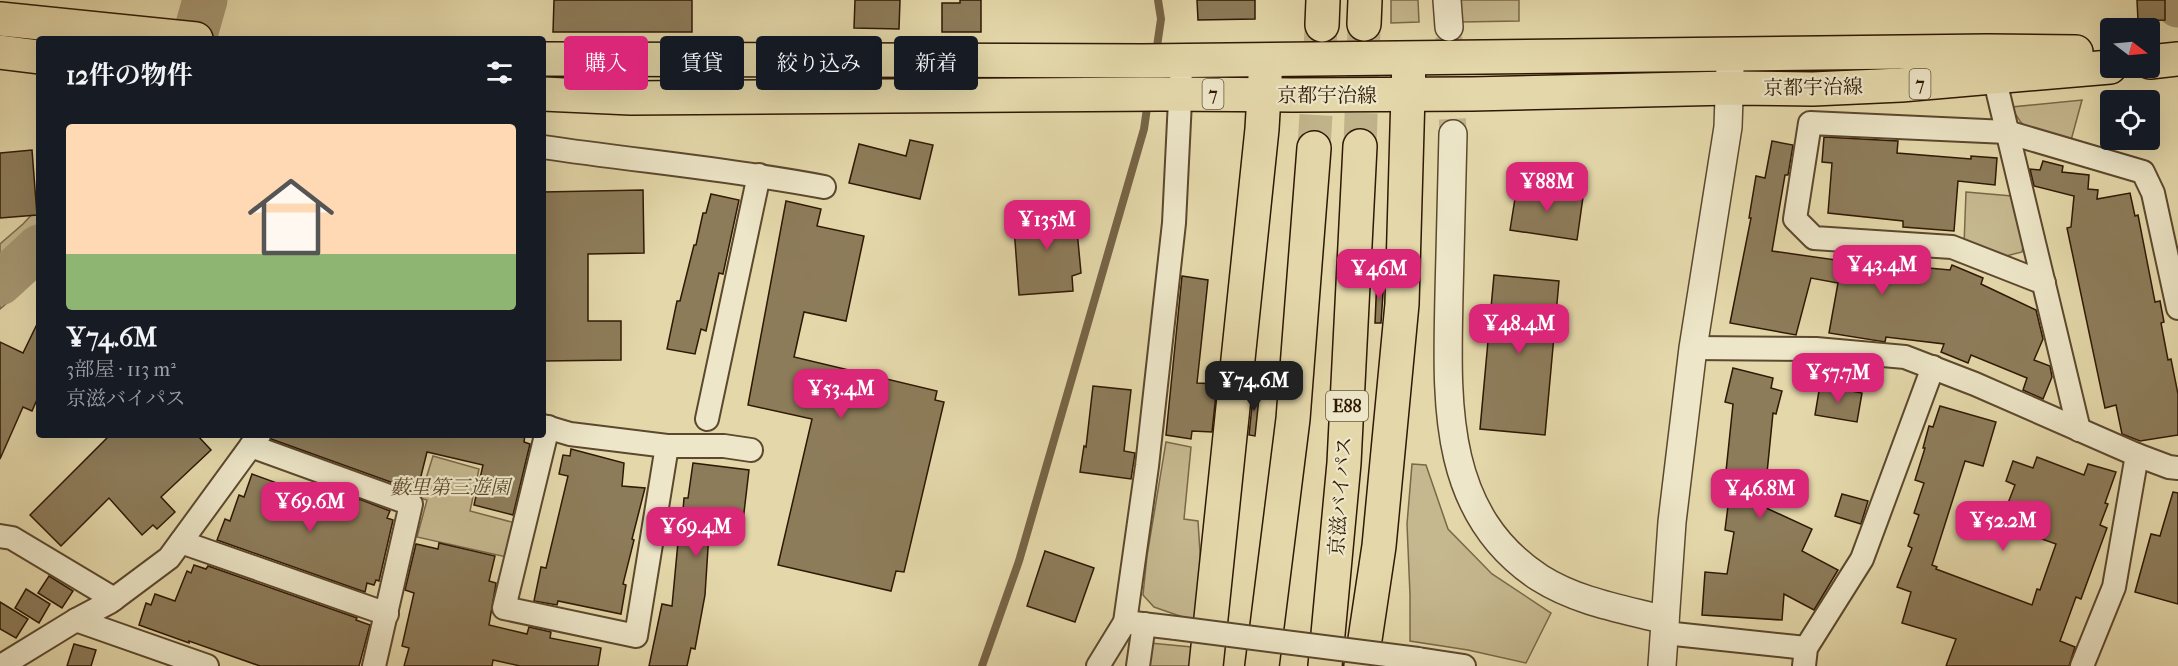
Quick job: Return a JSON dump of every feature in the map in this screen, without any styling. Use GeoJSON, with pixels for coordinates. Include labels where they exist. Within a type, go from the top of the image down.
{"type":"FeatureCollection","features":[{"type":"Feature","properties":{"kind":"main road"},"geometry":{"type":"LineString","coordinates":[[0,19],[166,36]]}},
{"type":"Feature","properties":{"kind":"main road"},"geometry":{"type":"LineString","coordinates":[[0,52],[36,57]]}},
{"type":"Feature","properties":{"kind":"main road"},"geometry":{"type":"LineString","coordinates":[[2160,52],[2178,53]]}},
{"type":"Feature","properties":{"kind":"main road","name":"京都宇治線"},"geometry":{"type":"LineString","coordinates":[[546,94],[631,98],[1408,94],[1730,88],[1813,89],[1901,85],[1991,64],[2100,53]]}},
{"type":"Feature","properties":{"kind":"main road","name":"京都宇治線"},"geometry":{"type":"LineString","coordinates":[[546,59],[1164,61],[1730,54],[2100,67]]}},
{"type":"Feature","properties":{"kind":"main road"},"geometry":{"type":"LineString","coordinates":[[1360,666],[1379,546],[1402,304],[1409,58]]}},
{"type":"Feature","properties":{"kind":"main road"},"geometry":{"type":"LineString","coordinates":[[2160,61],[2178,58]]}},
{"type":"Feature","properties":{"kind":"main road"},"geometry":{"type":"LineString","coordinates":[[1206,666],[1265,95],[1266,60]]}},
{"type":"Feature","properties":{"kind":"main road","name":"京滋バイパス"},"geometry":{"type":"LineString","coordinates":[[1325,666],[1344,463],[1360,146]]}},
{"type":"Feature","properties":{"kind":"main road"},"geometry":{"type":"LineString","coordinates":[[1262,666],[1293,419],[1314,148]]}},
{"type":"Feature","properties":{"kind":"street"},"geometry":{"type":"LineString","coordinates":[[1447,0],[1449,27]]}},
{"type":"Feature","properties":{"kind":"street"},"geometry":{"type":"LineString","coordinates":[[1662,666],[1672,522],[1693,348],[1728,127],[1730,54]]}},
{"type":"Feature","properties":{"kind":"street"},"geometry":{"type":"LineString","coordinates":[[1138,666],[1135,623],[1147,466],[1174,224],[1160,94],[1164,61]]}},
{"type":"Feature","properties":{"kind":"street"},"geometry":{"type":"LineString","coordinates":[[1991,64],[2079,430]]}},
{"type":"Feature","properties":{"kind":"street"},"geometry":{"type":"LineString","coordinates":[[2044,283],[1952,247],[1814,238],[1795,219],[1810,123],[2007,132],[2143,172],[2153,193],[2175,280],[2178,308]]}},
{"type":"Feature","properties":{"kind":"street"},"geometry":{"type":"LineString","coordinates":[[1453,134],[1448,362],[1451,431],[1462,474],[1474,506],[1506,550],[1541,578],[1585,600],[1665,627],[1805,657],[1862,559],[1933,367]]}},
{"type":"Feature","properties":{"kind":"street"},"geometry":{"type":"LineString","coordinates":[[546,147],[759,175],[824,188]]}},
{"type":"Feature","properties":{"kind":"street"},"geometry":{"type":"LineString","coordinates":[[709,420],[759,175]]}},
{"type":"Feature","properties":{"kind":"street"},"geometry":{"type":"LineString","coordinates":[[1693,348],[1838,351],[1905,357],[2137,455],[2178,468]]}},
{"type":"Feature","properties":{"kind":"street"},"geometry":{"type":"LineString","coordinates":[[546,427],[570,434],[666,446],[724,446],[751,450]]}},
{"type":"Feature","properties":{"kind":"street"},"geometry":{"type":"LineString","coordinates":[[543,438],[504,608],[636,636],[666,446]]}},
{"type":"Feature","properties":{"kind":"street"},"geometry":{"type":"LineString","coordinates":[[1,666],[114,598],[169,558],[255,441],[411,504],[374,666]]}},
{"type":"Feature","properties":{"kind":"street"},"geometry":{"type":"LineString","coordinates":[[2082,666],[2114,587],[2137,455]]}},
{"type":"Feature","properties":{"kind":"street"},"geometry":{"type":"LineString","coordinates":[[0,536],[12,538],[114,598]]}},
{"type":"Feature","properties":{"kind":"street"},"geometry":{"type":"LineString","coordinates":[[181,542],[387,614]]}},
{"type":"Feature","properties":{"kind":"street"},"geometry":{"type":"LineString","coordinates":[[76,620],[207,666]]}},
{"type":"Feature","properties":{"kind":"street"},"geometry":{"type":"LineString","coordinates":[[1135,623],[1418,658],[1464,666]]}},
{"type":"Feature","properties":{"kind":"street"},"geometry":{"type":"LineString","coordinates":[[1098,666],[1135,623]]}},
{"type":"Feature","properties":{"kind":"green space"},"geometry":{"type":"Polygon","coordinates":[[[1391,0],[1418,0],[1419,22],[1391,23],[1391,0]]]}},
{"type":"Feature","properties":{"kind":"green space"},"geometry":{"type":"Polygon","coordinates":[[[1460,0],[1519,0],[1519,21],[1461,22],[1460,0]]]}},
{"type":"Feature","properties":{"kind":"green space"},"geometry":{"type":"Polygon","coordinates":[[[2082,100],[2070,144],[2028,129],[2022,124],[2012,107],[2082,100]]]}},
{"type":"Feature","properties":{"kind":"green space"},"geometry":{"type":"Polygon","coordinates":[[[1966,192],[2012,196],[2026,231],[2022,252],[2002,257],[1964,245],[1966,192]]]}},
{"type":"Feature","properties":{"kind":"green space"},"geometry":{"type":"Polygon","coordinates":[[[36,210],[36,279],[0,309],[0,244],[36,210]]]}},
{"type":"Feature","properties":{"kind":"green space"},"geometry":{"type":"Polygon","coordinates":[[[1166,442],[1191,447],[1184,519],[1198,521],[1202,583],[1197,622],[1154,607],[1143,595],[1147,556],[1166,442]]]}},
{"type":"Feature","properties":{"kind":"green space","name":"藪里第三遊園"},"geometry":{"type":"Polygon","coordinates":[[[433,456],[479,469],[470,511],[519,524],[511,558],[417,537],[427,500],[420,498],[433,456]]]}},
{"type":"Feature","properties":{"kind":"green space"},"geometry":{"type":"Polygon","coordinates":[[[1412,464],[1426,465],[1448,529],[1492,574],[1551,613],[1526,663],[1468,650],[1410,641],[1407,524],[1412,464]]]}},
{"type":"Feature","properties":{"kind":"green space"},"geometry":{"type":"Polygon","coordinates":[[[1150,643],[1202,648],[1200,666],[1147,666],[1150,643]]]}},
{"type":"Feature","properties":{"kind":"building"},"geometry":{"type":"Polygon","coordinates":[[[554,0],[692,0],[692,32],[553,32],[554,0]]]}},
{"type":"Feature","properties":{"kind":"building"},"geometry":{"type":"Polygon","coordinates":[[[855,0],[900,0],[899,29],[854,28],[855,0]]]}},
{"type":"Feature","properties":{"kind":"building"},"geometry":{"type":"Polygon","coordinates":[[[960,0],[981,0],[981,32],[942,32],[942,3],[960,3],[960,0]]]}},
{"type":"Feature","properties":{"kind":"building"},"geometry":{"type":"Polygon","coordinates":[[[1197,0],[1255,0],[1255,19],[1198,20],[1197,0]]]}},
{"type":"Feature","properties":{"kind":"building"},"geometry":{"type":"Polygon","coordinates":[[[2137,0],[2165,0],[2165,20],[2138,18],[2137,0]]]}},
{"type":"Feature","properties":{"kind":"building"},"geometry":{"type":"Polygon","coordinates":[[[1824,137],[1898,141],[1897,153],[1971,159],[1971,156],[1997,158],[1995,185],[1958,181],[1954,231],[1903,227],[1903,221],[1828,213],[1832,163],[1822,162],[1824,137]]]}},
{"type":"Feature","properties":{"kind":"building"},"geometry":{"type":"Polygon","coordinates":[[[910,140],[933,145],[920,199],[849,183],[859,144],[906,156],[910,140]]]}},
{"type":"Feature","properties":{"kind":"building"},"geometry":{"type":"Polygon","coordinates":[[[1772,141],[1793,145],[1788,175],[1785,175],[1772,251],[1864,264],[1865,258],[1896,261],[1896,265],[1950,270],[1952,265],[1983,278],[1981,284],[2036,310],[2043,339],[2034,360],[2050,366],[2052,377],[2043,399],[2023,390],[2027,378],[1971,355],[1968,363],[1941,352],[1944,344],[1886,337],[1885,342],[1829,333],[1838,283],[1811,278],[1796,335],[1730,323],[1751,218],[1749,218],[1756,176],[1765,178],[1772,141]]]}},
{"type":"Feature","properties":{"kind":"building"},"geometry":{"type":"Polygon","coordinates":[[[32,150],[36,215],[0,218],[0,153],[32,150]]]}},
{"type":"Feature","properties":{"kind":"building"},"geometry":{"type":"Polygon","coordinates":[[[2043,161],[2063,166],[2062,172],[2089,175],[2088,189],[2098,190],[2097,199],[2130,193],[2135,216],[2138,215],[2155,302],[2160,301],[2164,322],[2161,323],[2168,360],[2171,359],[2178,394],[2178,435],[2140,441],[2122,434],[2116,405],[2105,408],[2067,228],[2071,227],[2074,196],[2034,186],[2030,169],[2040,170],[2043,161]]]}},
{"type":"Feature","properties":{"kind":"building"},"geometry":{"type":"Polygon","coordinates":[[[1517,186],[1583,197],[1577,240],[1510,230],[1517,186]]]}},
{"type":"Feature","properties":{"kind":"building"},"geometry":{"type":"Polygon","coordinates":[[[643,190],[644,253],[588,254],[588,321],[621,321],[621,360],[546,361],[546,192],[643,190]]]}},
{"type":"Feature","properties":{"kind":"building"},"geometry":{"type":"Polygon","coordinates":[[[711,194],[739,200],[723,274],[719,273],[706,331],[701,329],[695,354],[667,349],[677,301],[680,301],[703,213],[706,213],[711,194]]]}},
{"type":"Feature","properties":{"kind":"building"},"geometry":{"type":"Polygon","coordinates":[[[786,201],[821,209],[817,226],[864,236],[846,321],[804,312],[794,357],[937,391],[935,400],[944,402],[904,572],[896,571],[891,591],[778,565],[812,419],[748,405],[786,201]]]}},
{"type":"Feature","properties":{"kind":"building"},"geometry":{"type":"Polygon","coordinates":[[[1075,209],[1081,273],[1072,276],[1073,291],[1019,295],[1013,214],[1075,209]]]}},
{"type":"Feature","properties":{"kind":"building"},"geometry":{"type":"Polygon","coordinates":[[[1494,275],[1559,281],[1545,435],[1480,429],[1494,275]]]}},
{"type":"Feature","properties":{"kind":"building"},"geometry":{"type":"Polygon","coordinates":[[[1182,276],[1208,280],[1197,383],[1217,384],[1212,432],[1192,431],[1191,439],[1166,435],[1182,276]]]}},
{"type":"Feature","properties":{"kind":"building"},"geometry":{"type":"Polygon","coordinates":[[[1377,277],[1384,278],[1381,323],[1375,323],[1377,277]]]}},
{"type":"Feature","properties":{"kind":"building"},"geometry":{"type":"Polygon","coordinates":[[[36,326],[36,402],[32,411],[23,407],[0,459],[0,342],[23,353],[36,326]]]}},
{"type":"Feature","properties":{"kind":"building"},"geometry":{"type":"Polygon","coordinates":[[[1733,368],[1773,378],[1771,388],[1782,391],[1776,414],[1773,413],[1765,493],[1768,493],[1764,507],[1812,529],[1802,551],[1838,570],[1814,610],[1784,594],[1782,620],[1702,615],[1705,572],[1727,574],[1734,532],[1725,530],[1731,482],[1725,481],[1733,404],[1725,402],[1733,368]]]}},
{"type":"Feature","properties":{"kind":"building"},"geometry":{"type":"Polygon","coordinates":[[[1820,385],[1862,393],[1857,422],[1815,415],[1820,385]]]}},
{"type":"Feature","properties":{"kind":"building"},"geometry":{"type":"Polygon","coordinates":[[[1093,386],[1131,390],[1124,451],[1135,453],[1131,479],[1080,472],[1084,446],[1086,447],[1093,386]]]}},
{"type":"Feature","properties":{"kind":"building"},"geometry":{"type":"Polygon","coordinates":[[[1254,387],[1260,388],[1255,436],[1249,435],[1254,387]]]}},
{"type":"Feature","properties":{"kind":"building"},"geometry":{"type":"Polygon","coordinates":[[[1940,406],[1996,422],[1983,466],[1965,461],[1932,565],[1937,567],[1936,569],[2032,605],[2037,589],[2040,590],[2056,544],[2000,524],[2015,485],[2006,481],[2013,461],[2033,468],[2037,457],[2084,475],[2088,464],[2116,472],[2100,525],[2107,528],[2081,599],[2076,597],[2060,641],[2075,647],[2069,666],[1946,666],[1956,639],[1902,623],[1911,592],[1897,587],[1912,548],[1908,546],[1919,515],[1914,513],[1924,483],[1915,480],[1929,426],[1933,427],[1940,406]]]}},
{"type":"Feature","properties":{"kind":"building"},"geometry":{"type":"Polygon","coordinates":[[[107,438],[200,438],[211,450],[161,497],[175,512],[157,529],[153,525],[142,535],[109,498],[61,546],[30,515],[107,438]]]}},
{"type":"Feature","properties":{"kind":"building"},"geometry":{"type":"Polygon","coordinates":[[[525,438],[524,442],[530,444],[513,515],[474,505],[483,465],[427,452],[419,484],[401,480],[399,485],[271,439],[525,438]]]}},
{"type":"Feature","properties":{"kind":"building"},"geometry":{"type":"Polygon","coordinates":[[[571,449],[624,463],[622,486],[645,488],[623,584],[626,585],[621,614],[558,601],[557,605],[534,601],[541,567],[546,568],[568,476],[559,474],[563,455],[570,456],[571,449]]]}},
{"type":"Feature","properties":{"kind":"building"},"geometry":{"type":"Polygon","coordinates":[[[693,463],[749,470],[743,521],[710,517],[705,595],[695,649],[691,648],[687,666],[649,666],[662,604],[672,606],[678,542],[676,542],[677,522],[682,522],[684,498],[688,498],[693,463]]]}},
{"type":"Feature","properties":{"kind":"building"},"geometry":{"type":"Polygon","coordinates":[[[252,474],[354,511],[359,499],[390,511],[387,518],[393,520],[379,581],[376,580],[374,585],[367,583],[365,592],[217,540],[225,519],[230,521],[239,495],[244,497],[252,474]]]}},
{"type":"Feature","properties":{"kind":"building"},"geometry":{"type":"Polygon","coordinates":[[[2173,492],[2178,493],[2178,604],[2135,592],[2151,534],[2160,536],[2173,492]]]}},
{"type":"Feature","properties":{"kind":"building"},"geometry":{"type":"Polygon","coordinates":[[[1842,494],[1868,501],[1861,524],[1835,516],[1842,494]]]}},
{"type":"Feature","properties":{"kind":"building"},"geometry":{"type":"Polygon","coordinates":[[[439,543],[495,556],[489,581],[496,583],[489,625],[527,634],[529,627],[551,632],[550,638],[601,648],[598,666],[520,666],[493,660],[492,666],[404,666],[409,648],[402,646],[414,593],[405,590],[416,544],[438,549],[439,543]]]}},
{"type":"Feature","properties":{"kind":"building"},"geometry":{"type":"Polygon","coordinates":[[[1045,551],[1094,568],[1075,622],[1027,606],[1045,551]]]}},
{"type":"Feature","properties":{"kind":"building"},"geometry":{"type":"Polygon","coordinates":[[[194,565],[206,569],[208,566],[357,618],[356,620],[370,625],[359,666],[260,666],[139,625],[146,603],[151,605],[155,594],[175,601],[187,571],[191,573],[194,565]]]}},
{"type":"Feature","properties":{"kind":"building"},"geometry":{"type":"Polygon","coordinates":[[[49,576],[73,591],[62,608],[38,593],[49,576]]]}},
{"type":"Feature","properties":{"kind":"building"},"geometry":{"type":"Polygon","coordinates":[[[26,589],[50,604],[39,623],[15,608],[26,589]]]}},
{"type":"Feature","properties":{"kind":"building"},"geometry":{"type":"Polygon","coordinates":[[[0,602],[28,619],[16,638],[0,629],[0,602]]]}},
{"type":"Feature","properties":{"kind":"building"},"geometry":{"type":"Polygon","coordinates":[[[74,644],[96,650],[91,666],[67,666],[74,644]]]}},
{"type":"Feature","properties":{"kind":"waterway"},"geometry":{"type":"LineString","coordinates":[[195,36],[205,0]]}},
{"type":"Feature","properties":{"kind":"waterway"},"geometry":{"type":"LineString","coordinates":[[1156,53],[1161,19],[1158,0]]}},
{"type":"Feature","properties":{"kind":"waterway"},"geometry":{"type":"LineString","coordinates":[[2172,0],[2178,5]]}},
{"type":"Feature","properties":{"kind":"waterway"},"geometry":{"type":"LineString","coordinates":[[982,666],[1019,561],[1144,129],[1148,101]]}},
{"type":"Feature","properties":{"kind":"waterway"},"geometry":{"type":"LineString","coordinates":[[0,283],[36,250]]}},
{"type":"Feature","properties":{"kind":"tunnel"},"geometry":{"type":"LineString","coordinates":[[1360,146],[1364,29]]}},
{"type":"Feature","properties":{"kind":"tunnel"},"geometry":{"type":"LineString","coordinates":[[1314,148],[1321,30]]}},
{"type":"Feature","properties":{"kind":"tunnel"},"geometry":{"type":"LineString","coordinates":[[1449,37],[1453,134]]}}]}
